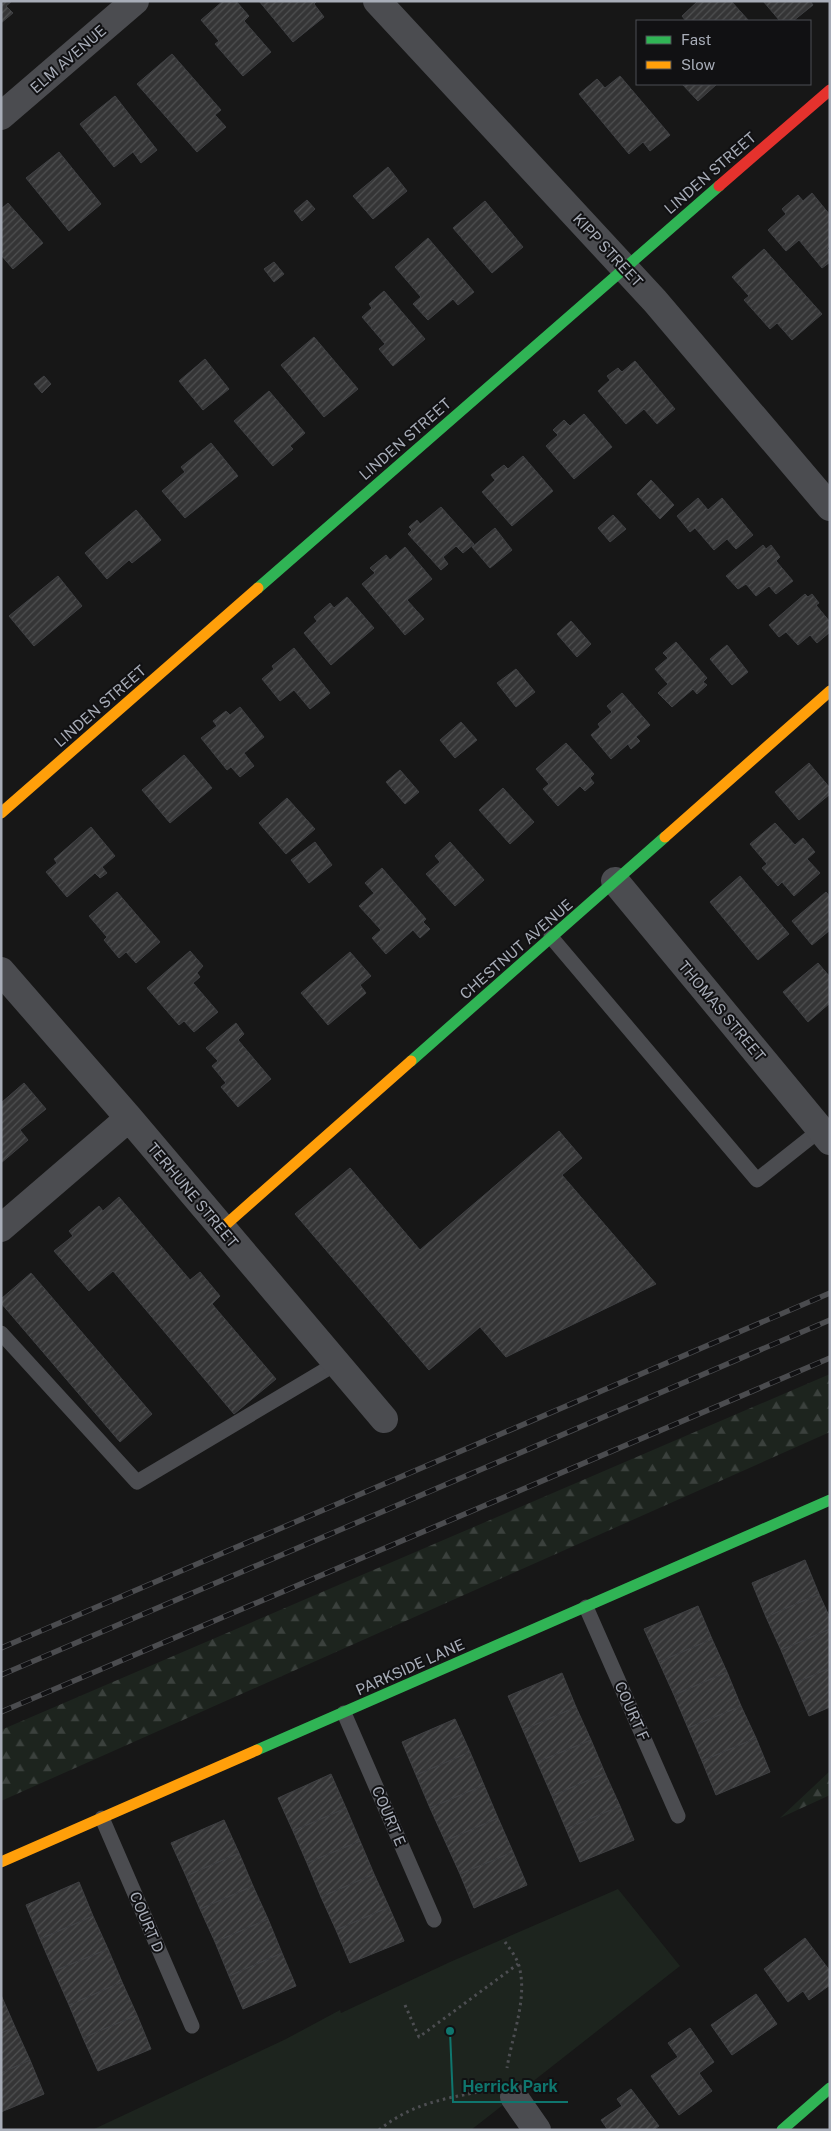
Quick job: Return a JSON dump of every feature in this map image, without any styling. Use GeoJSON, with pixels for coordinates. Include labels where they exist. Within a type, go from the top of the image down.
{"type":"FeatureCollection","features":[{"type":"Feature","properties":{"kind":"street","name":"ELM AVENUE"},"geometry":{"type":"LineString","coordinates":[[1,116],[134,1]]}},
{"type":"Feature","properties":{"kind":"street","name":"KIPP STREET"},"geometry":{"type":"LineString","coordinates":[[377,1],[655,301],[830,507]]}},
{"type":"Feature","properties":{"kind":"street","name":"LINDEN STREET"},"geometry":{"type":"LineString","coordinates":[[1,812],[624,267],[830,90]]}},
{"type":"Feature","properties":{"kind":"street","name":"CHESTNUT AVENUE"},"geometry":{"type":"LineString","coordinates":[[222,1228],[830,691]]}},
{"type":"Feature","properties":{"kind":"street","name":"THOMAS STREET"},"geometry":{"type":"LineString","coordinates":[[615,882],[825,1135]]}},
{"type":"Feature","properties":{"kind":"street","name":"TERHUNE STREET"},"geometry":{"type":"LineString","coordinates":[[1,971],[129,1118],[384,1419]]}},
{"type":"Feature","properties":{"kind":"street"},"geometry":{"type":"LineString","coordinates":[[1,1228],[129,1118]]}},
{"type":"Feature","properties":{"kind":"street","name":"PARKSIDE LANE"},"geometry":{"type":"LineString","coordinates":[[1,1862],[830,1500]]}},
{"type":"Feature","properties":{"kind":"street"},"geometry":{"type":"LineString","coordinates":[[782,2130],[830,2088]]}},
{"type":"Feature","properties":{"kind":"street"},"geometry":{"type":"LineString","coordinates":[[513,2094],[537,2130]]}},
{"type":"Feature","properties":{"kind":"lane"},"geometry":{"type":"LineString","coordinates":[[551,938],[757,1180],[825,1135]]}},
{"type":"Feature","properties":{"kind":"lane"},"geometry":{"type":"LineString","coordinates":[[1,1333],[137,1482],[337,1363]]}},
{"type":"Feature","properties":{"kind":"lane","name":"COURT F"},"geometry":{"type":"LineString","coordinates":[[586,1607],[678,1816]]}},
{"type":"Feature","properties":{"kind":"lane","name":"COURT E"},"geometry":{"type":"LineString","coordinates":[[344,1712],[434,1920]]}},
{"type":"Feature","properties":{"kind":"lane","name":"COURT D"},"geometry":{"type":"LineString","coordinates":[[102,1818],[192,2026]]}},
{"type":"Feature","properties":{"kind":"path"},"geometry":{"type":"LineString","coordinates":[[506,1942],[518,1964],[521,1978],[521,1995],[507,2069],[513,2094]]}},
{"type":"Feature","properties":{"kind":"path"},"geometry":{"type":"LineString","coordinates":[[405,2005],[419,2037],[518,1964]]}},
{"type":"Feature","properties":{"kind":"path"},"geometry":{"type":"LineString","coordinates":[[379,2130],[404,2112],[441,2099],[502,2088],[513,2094]]}},
{"type":"Feature","properties":{"kind":"green space"},"geometry":{"type":"Polygon","coordinates":[[[830,1374],[830,1432],[1,1801],[1,1730],[830,1374]]]}},
{"type":"Feature","properties":{"kind":"green space"},"geometry":{"type":"Polygon","coordinates":[[[830,1771],[830,1795],[780,1818],[830,1771]]]}},
{"type":"Feature","properties":{"kind":"green space"},"geometry":{"type":"Polygon","coordinates":[[[618,1889],[680,1966],[471,2130],[92,2130],[286,2039],[340,2010],[341,2013],[450,1962],[618,1889]]]}},
{"type":"Feature","properties":{"kind":"building"},"geometry":{"type":"Polygon","coordinates":[[[1,1],[12,1],[6,6],[13,13],[1,23],[1,1]]]}},
{"type":"Feature","properties":{"kind":"building"},"geometry":{"type":"Polygon","coordinates":[[[223,1],[236,1],[249,16],[244,21],[271,52],[243,76],[215,44],[219,41],[201,20],[223,1]]]}},
{"type":"Feature","properties":{"kind":"building"},"geometry":{"type":"Polygon","coordinates":[[[259,1],[317,1],[314,4],[324,17],[293,42],[259,1]]]}},
{"type":"Feature","properties":{"kind":"building"},"geometry":{"type":"Polygon","coordinates":[[[698,1],[731,1],[748,20],[685,20],[682,16],[698,1]]]}},
{"type":"Feature","properties":{"kind":"building"},"geometry":{"type":"Polygon","coordinates":[[[763,1],[810,1],[813,5],[794,20],[779,20],[763,1]]]}},
{"type":"Feature","properties":{"kind":"building"},"geometry":{"type":"Polygon","coordinates":[[[172,54],[221,110],[215,115],[226,127],[197,152],[137,84],[172,54]]]}},
{"type":"Feature","properties":{"kind":"building"},"geometry":{"type":"Polygon","coordinates":[[[620,76],[670,135],[650,151],[643,142],[629,154],[579,94],[597,79],[605,88],[620,76]]]}},
{"type":"Feature","properties":{"kind":"building"},"geometry":{"type":"Polygon","coordinates":[[[683,85],[716,85],[698,101],[683,85]]]}},
{"type":"Feature","properties":{"kind":"building"},"geometry":{"type":"Polygon","coordinates":[[[115,96],[157,150],[141,163],[133,152],[114,167],[80,124],[115,96]]]}},
{"type":"Feature","properties":{"kind":"building"},"geometry":{"type":"Polygon","coordinates":[[[59,152],[101,204],[69,231],[26,178],[59,152]]]}},
{"type":"Feature","properties":{"kind":"building"},"geometry":{"type":"Polygon","coordinates":[[[388,167],[407,191],[373,219],[353,196],[388,167]]]}},
{"type":"Feature","properties":{"kind":"building"},"geometry":{"type":"Polygon","coordinates":[[[812,193],[830,215],[830,246],[827,248],[830,251],[830,262],[822,268],[799,240],[786,251],[768,230],[786,214],[782,209],[798,195],[803,201],[812,193]]]}},
{"type":"Feature","properties":{"kind":"building"},"geometry":{"type":"Polygon","coordinates":[[[307,200],[315,209],[302,221],[294,211],[307,200]]]}},
{"type":"Feature","properties":{"kind":"building"},"geometry":{"type":"Polygon","coordinates":[[[485,201],[523,247],[492,273],[453,228],[485,201]]]}},
{"type":"Feature","properties":{"kind":"building"},"geometry":{"type":"Polygon","coordinates":[[[8,203],[43,243],[13,269],[1,255],[1,209],[8,203]]]}},
{"type":"Feature","properties":{"kind":"building"},"geometry":{"type":"Polygon","coordinates":[[[428,238],[474,292],[458,305],[453,299],[428,320],[413,304],[421,297],[395,267],[428,238]]]}},
{"type":"Feature","properties":{"kind":"building"},"geometry":{"type":"Polygon","coordinates":[[[764,249],[822,314],[792,340],[777,323],[770,329],[744,300],[749,296],[732,277],[764,249]]]}},
{"type":"Feature","properties":{"kind":"building"},"geometry":{"type":"Polygon","coordinates":[[[274,262],[284,274],[274,282],[264,269],[274,262]]]}},
{"type":"Feature","properties":{"kind":"building"},"geometry":{"type":"Polygon","coordinates":[[[384,291],[425,339],[393,366],[379,349],[385,344],[362,317],[372,308],[369,304],[384,291]]]}},
{"type":"Feature","properties":{"kind":"building"},"geometry":{"type":"Polygon","coordinates":[[[314,337],[358,389],[324,417],[281,365],[314,337]]]}},
{"type":"Feature","properties":{"kind":"building"},"geometry":{"type":"Polygon","coordinates":[[[205,359],[229,389],[203,410],[179,381],[205,359]]]}},
{"type":"Feature","properties":{"kind":"building"},"geometry":{"type":"Polygon","coordinates":[[[635,361],[675,409],[657,424],[644,409],[626,424],[598,391],[610,380],[607,376],[618,368],[622,372],[635,361]]]}},
{"type":"Feature","properties":{"kind":"building"},"geometry":{"type":"Polygon","coordinates":[[[44,376],[51,384],[42,393],[34,384],[44,376]]]}},
{"type":"Feature","properties":{"kind":"building"},"geometry":{"type":"Polygon","coordinates":[[[269,391],[305,433],[290,446],[293,449],[273,466],[234,421],[269,391]]]}},
{"type":"Feature","properties":{"kind":"building"},"geometry":{"type":"Polygon","coordinates":[[[584,414],[612,447],[574,479],[546,446],[558,435],[553,430],[564,420],[570,426],[584,414]]]}},
{"type":"Feature","properties":{"kind":"building"},"geometry":{"type":"Polygon","coordinates":[[[211,443],[238,476],[185,518],[162,491],[185,472],[181,467],[211,443]]]}},
{"type":"Feature","properties":{"kind":"building"},"geometry":{"type":"Polygon","coordinates":[[[523,456],[553,491],[512,526],[482,492],[495,480],[491,475],[504,465],[508,469],[523,456]]]}},
{"type":"Feature","properties":{"kind":"building"},"geometry":{"type":"Polygon","coordinates":[[[651,480],[674,505],[660,519],[637,494],[651,480]]]}},
{"type":"Feature","properties":{"kind":"building"},"geometry":{"type":"Polygon","coordinates":[[[698,498],[708,510],[722,498],[753,535],[736,549],[727,539],[714,550],[695,528],[690,532],[677,516],[698,498]]]}},
{"type":"Feature","properties":{"kind":"building"},"geometry":{"type":"Polygon","coordinates":[[[441,507],[474,544],[463,553],[456,546],[443,557],[448,564],[441,570],[408,534],[412,530],[409,527],[417,520],[420,524],[441,507]]]}},
{"type":"Feature","properties":{"kind":"building"},"geometry":{"type":"Polygon","coordinates":[[[136,510],[161,540],[132,563],[129,560],[107,579],[85,553],[136,510]]]}},
{"type":"Feature","properties":{"kind":"building"},"geometry":{"type":"Polygon","coordinates":[[[613,515],[626,529],[610,542],[598,528],[613,515]]]}},
{"type":"Feature","properties":{"kind":"building"},"geometry":{"type":"Polygon","coordinates":[[[495,528],[512,550],[490,568],[472,547],[495,528]]]}},
{"type":"Feature","properties":{"kind":"building"},"geometry":{"type":"Polygon","coordinates":[[[763,545],[766,549],[771,545],[780,557],[776,561],[793,581],[776,594],[769,586],[756,596],[746,584],[738,589],[726,576],[763,545]]]}},
{"type":"Feature","properties":{"kind":"building"},"geometry":{"type":"Polygon","coordinates":[[[405,547],[432,579],[407,600],[424,619],[405,635],[362,584],[375,573],[370,568],[386,555],[390,560],[405,547]]]}},
{"type":"Feature","properties":{"kind":"building"},"geometry":{"type":"Polygon","coordinates":[[[58,576],[82,606],[34,646],[9,616],[58,576]]]}},
{"type":"Feature","properties":{"kind":"building"},"geometry":{"type":"Polygon","coordinates":[[[805,594],[808,597],[812,594],[819,603],[816,605],[830,622],[830,632],[817,643],[810,635],[798,645],[786,632],[779,637],[769,625],[805,594]]]}},
{"type":"Feature","properties":{"kind":"building"},"geometry":{"type":"Polygon","coordinates":[[[347,597],[374,628],[331,665],[304,633],[317,621],[314,617],[330,603],[334,608],[347,597]]]}},
{"type":"Feature","properties":{"kind":"building"},"geometry":{"type":"Polygon","coordinates":[[[571,621],[591,644],[577,657],[557,634],[571,621]]]}},
{"type":"Feature","properties":{"kind":"building"},"geometry":{"type":"Polygon","coordinates":[[[676,642],[707,678],[703,682],[707,685],[697,694],[693,689],[672,707],[658,693],[668,684],[655,669],[668,658],[663,653],[676,642]]]}},
{"type":"Feature","properties":{"kind":"building"},"geometry":{"type":"Polygon","coordinates":[[[727,645],[748,672],[732,685],[710,659],[727,645]]]}},
{"type":"Feature","properties":{"kind":"building"},"geometry":{"type":"Polygon","coordinates":[[[294,648],[330,693],[310,709],[294,690],[280,701],[262,679],[274,669],[272,666],[294,648]]]}},
{"type":"Feature","properties":{"kind":"building"},"geometry":{"type":"Polygon","coordinates":[[[516,669],[535,692],[516,707],[497,683],[516,669]]]}},
{"type":"Feature","properties":{"kind":"building"},"geometry":{"type":"Polygon","coordinates":[[[622,693],[650,725],[636,737],[640,741],[631,749],[628,744],[611,759],[591,735],[600,727],[598,724],[612,712],[607,706],[622,693]]]}},
{"type":"Feature","properties":{"kind":"building"},"geometry":{"type":"Polygon","coordinates":[[[240,707],[264,737],[244,753],[254,766],[240,777],[231,767],[227,770],[201,738],[217,726],[213,721],[226,711],[230,715],[240,707]]]}},
{"type":"Feature","properties":{"kind":"building"},"geometry":{"type":"Polygon","coordinates":[[[461,722],[477,740],[455,758],[440,740],[461,722]]]}},
{"type":"Feature","properties":{"kind":"building"},"geometry":{"type":"Polygon","coordinates":[[[566,743],[594,774],[590,778],[594,783],[585,791],[580,786],[558,806],[543,789],[549,784],[536,769],[566,743]]]}},
{"type":"Feature","properties":{"kind":"building"},"geometry":{"type":"Polygon","coordinates":[[[184,755],[212,788],[170,823],[142,790],[184,755]]]}},
{"type":"Feature","properties":{"kind":"building"},"geometry":{"type":"Polygon","coordinates":[[[809,763],[830,788],[830,794],[799,820],[775,792],[809,763]]]}},
{"type":"Feature","properties":{"kind":"building"},"geometry":{"type":"Polygon","coordinates":[[[400,770],[419,792],[405,804],[386,782],[400,770]]]}},
{"type":"Feature","properties":{"kind":"building"},"geometry":{"type":"Polygon","coordinates":[[[503,788],[534,822],[510,844],[479,810],[503,788]]]}},
{"type":"Feature","properties":{"kind":"building"},"geometry":{"type":"Polygon","coordinates":[[[287,798],[315,829],[286,854],[259,823],[287,798]]]}},
{"type":"Feature","properties":{"kind":"building"},"geometry":{"type":"Polygon","coordinates":[[[775,823],[795,845],[803,838],[815,852],[807,859],[820,873],[794,896],[782,882],[778,886],[762,868],[767,864],[750,844],[775,823]]]}},
{"type":"Feature","properties":{"kind":"building"},"geometry":{"type":"Polygon","coordinates":[[[91,827],[115,856],[102,867],[107,873],[100,878],[95,873],[67,897],[46,872],[57,863],[54,859],[91,827]]]}},
{"type":"Feature","properties":{"kind":"building"},"geometry":{"type":"Polygon","coordinates":[[[315,842],[332,865],[309,883],[291,860],[315,842]]]}},
{"type":"Feature","properties":{"kind":"building"},"geometry":{"type":"Polygon","coordinates":[[[450,842],[484,880],[455,906],[426,874],[440,862],[435,856],[450,842]]]}},
{"type":"Feature","properties":{"kind":"building"},"geometry":{"type":"Polygon","coordinates":[[[382,868],[426,919],[423,922],[430,929],[420,938],[413,930],[386,954],[372,938],[381,930],[359,906],[374,893],[365,883],[382,868]]]}},
{"type":"Feature","properties":{"kind":"building"},"geometry":{"type":"Polygon","coordinates":[[[740,876],[789,934],[758,960],[710,902],[740,876]]]}},
{"type":"Feature","properties":{"kind":"building"},"geometry":{"type":"Polygon","coordinates":[[[117,892],[160,942],[136,963],[126,952],[119,958],[104,940],[107,937],[89,916],[117,892]]]}},
{"type":"Feature","properties":{"kind":"building"},"geometry":{"type":"Polygon","coordinates":[[[826,892],[830,897],[830,930],[812,945],[792,921],[826,892]]]}},
{"type":"Feature","properties":{"kind":"building"},"geometry":{"type":"Polygon","coordinates":[[[190,951],[203,966],[197,973],[200,977],[193,983],[218,1012],[194,1032],[184,1021],[179,1025],[147,988],[190,951]]]}},
{"type":"Feature","properties":{"kind":"building"},"geometry":{"type":"Polygon","coordinates":[[[350,952],[371,976],[360,985],[366,993],[328,1025],[301,993],[350,952]]]}},
{"type":"Feature","properties":{"kind":"building"},"geometry":{"type":"Polygon","coordinates":[[[818,963],[830,977],[830,1003],[808,1022],[783,992],[818,963]]]}},
{"type":"Feature","properties":{"kind":"building"},"geometry":{"type":"Polygon","coordinates":[[[236,1023],[244,1034],[238,1040],[271,1079],[238,1107],[221,1087],[226,1083],[212,1066],[218,1061],[206,1048],[236,1023]]]}},
{"type":"Feature","properties":{"kind":"building"},"geometry":{"type":"Polygon","coordinates":[[[24,1083],[46,1109],[20,1130],[28,1140],[1,1163],[1,1103],[24,1083]]]}},
{"type":"Feature","properties":{"kind":"building"},"geometry":{"type":"Polygon","coordinates":[[[559,1131],[582,1158],[562,1175],[656,1284],[506,1357],[480,1327],[429,1370],[295,1214],[350,1168],[420,1250],[559,1131]]]}},
{"type":"Feature","properties":{"kind":"building"},"geometry":{"type":"Polygon","coordinates":[[[119,1197],[190,1280],[200,1272],[220,1296],[212,1304],[276,1379],[234,1414],[113,1271],[89,1291],[54,1251],[73,1236],[69,1231],[99,1206],[103,1211],[119,1197]]]}},
{"type":"Feature","properties":{"kind":"building"},"geometry":{"type":"Polygon","coordinates":[[[31,1273],[152,1414],[120,1442],[1,1303],[1,1299],[31,1273]]]}},
{"type":"Feature","properties":{"kind":"building"},"geometry":{"type":"Polygon","coordinates":[[[805,1560],[819,1594],[766,1617],[752,1583],[805,1560]]]}},
{"type":"Feature","properties":{"kind":"building"},"geometry":{"type":"Polygon","coordinates":[[[819,1594],[830,1618],[830,1629],[781,1650],[766,1617],[819,1594]]]}},
{"type":"Feature","properties":{"kind":"building"},"geometry":{"type":"Polygon","coordinates":[[[698,1606],[712,1639],[659,1662],[644,1629],[698,1606]]]}},
{"type":"Feature","properties":{"kind":"building"},"geometry":{"type":"Polygon","coordinates":[[[830,1629],[830,1668],[795,1683],[781,1650],[830,1629]]]}},
{"type":"Feature","properties":{"kind":"building"},"geometry":{"type":"Polygon","coordinates":[[[712,1639],[727,1672],[674,1695],[659,1662],[712,1639]]]}},
{"type":"Feature","properties":{"kind":"building"},"geometry":{"type":"Polygon","coordinates":[[[830,1668],[830,1707],[809,1716],[795,1683],[830,1668]]]}},
{"type":"Feature","properties":{"kind":"building"},"geometry":{"type":"Polygon","coordinates":[[[727,1672],[741,1706],[688,1728],[674,1695],[727,1672]]]}},
{"type":"Feature","properties":{"kind":"building"},"geometry":{"type":"Polygon","coordinates":[[[562,1673],[576,1707],[523,1730],[508,1696],[562,1673]]]}},
{"type":"Feature","properties":{"kind":"building"},"geometry":{"type":"Polygon","coordinates":[[[741,1706],[756,1738],[702,1761],[688,1728],[741,1706]]]}},
{"type":"Feature","properties":{"kind":"building"},"geometry":{"type":"Polygon","coordinates":[[[576,1707],[591,1740],[537,1762],[523,1730],[576,1707]]]}},
{"type":"Feature","properties":{"kind":"building"},"geometry":{"type":"Polygon","coordinates":[[[455,1719],[470,1752],[416,1775],[402,1742],[455,1719]]]}},
{"type":"Feature","properties":{"kind":"building"},"geometry":{"type":"Polygon","coordinates":[[[756,1738],[770,1772],[716,1795],[702,1761],[756,1738]]]}},
{"type":"Feature","properties":{"kind":"building"},"geometry":{"type":"Polygon","coordinates":[[[591,1740],[605,1773],[552,1796],[537,1762],[591,1740]]]}},
{"type":"Feature","properties":{"kind":"building"},"geometry":{"type":"Polygon","coordinates":[[[470,1752],[484,1785],[430,1808],[416,1775],[470,1752]]]}},
{"type":"Feature","properties":{"kind":"building"},"geometry":{"type":"Polygon","coordinates":[[[605,1773],[620,1806],[566,1829],[552,1796],[605,1773]]]}},
{"type":"Feature","properties":{"kind":"building"},"geometry":{"type":"Polygon","coordinates":[[[331,1774],[346,1808],[293,1831],[278,1798],[331,1774]]]}},
{"type":"Feature","properties":{"kind":"building"},"geometry":{"type":"Polygon","coordinates":[[[484,1785],[498,1818],[445,1841],[430,1808],[484,1785]]]}},
{"type":"Feature","properties":{"kind":"building"},"geometry":{"type":"Polygon","coordinates":[[[620,1806],[634,1840],[580,1862],[566,1829],[620,1806]]]}},
{"type":"Feature","properties":{"kind":"building"},"geometry":{"type":"Polygon","coordinates":[[[346,1808],[360,1841],[307,1863],[293,1831],[346,1808]]]}},
{"type":"Feature","properties":{"kind":"building"},"geometry":{"type":"Polygon","coordinates":[[[498,1818],[513,1852],[460,1874],[445,1841],[498,1818]]]}},
{"type":"Feature","properties":{"kind":"building"},"geometry":{"type":"Polygon","coordinates":[[[224,1820],[239,1853],[186,1876],[171,1843],[224,1820]]]}},
{"type":"Feature","properties":{"kind":"building"},"geometry":{"type":"Polygon","coordinates":[[[360,1841],[374,1874],[321,1897],[307,1863],[360,1841]]]}},
{"type":"Feature","properties":{"kind":"building"},"geometry":{"type":"Polygon","coordinates":[[[513,1852],[527,1885],[474,1908],[460,1874],[513,1852]]]}},
{"type":"Feature","properties":{"kind":"building"},"geometry":{"type":"Polygon","coordinates":[[[239,1853],[253,1886],[200,1909],[186,1876],[239,1853]]]}},
{"type":"Feature","properties":{"kind":"building"},"geometry":{"type":"Polygon","coordinates":[[[374,1874],[389,1907],[336,1930],[321,1897],[374,1874]]]}},
{"type":"Feature","properties":{"kind":"building"},"geometry":{"type":"Polygon","coordinates":[[[79,1882],[93,1916],[40,1939],[26,1905],[79,1882]]]}},
{"type":"Feature","properties":{"kind":"building"},"geometry":{"type":"Polygon","coordinates":[[[253,1886],[268,1919],[215,1942],[200,1909],[253,1886]]]}},
{"type":"Feature","properties":{"kind":"building"},"geometry":{"type":"Polygon","coordinates":[[[389,1907],[404,1941],[350,1963],[336,1930],[389,1907]]]}},
{"type":"Feature","properties":{"kind":"building"},"geometry":{"type":"Polygon","coordinates":[[[93,1916],[108,1949],[54,1971],[40,1939],[93,1916]]]}},
{"type":"Feature","properties":{"kind":"building"},"geometry":{"type":"Polygon","coordinates":[[[268,1919],[282,1953],[229,1976],[215,1942],[268,1919]]]}},
{"type":"Feature","properties":{"kind":"building"},"geometry":{"type":"Polygon","coordinates":[[[805,1938],[830,1971],[830,1985],[809,2000],[803,1991],[788,2002],[764,1969],[805,1938]]]}},
{"type":"Feature","properties":{"kind":"building"},"geometry":{"type":"Polygon","coordinates":[[[108,1949],[122,1982],[69,2005],[54,1971],[108,1949]]]}},
{"type":"Feature","properties":{"kind":"building"},"geometry":{"type":"Polygon","coordinates":[[[282,1953],[296,1986],[243,2009],[229,1976],[282,1953]]]}},
{"type":"Feature","properties":{"kind":"building"},"geometry":{"type":"Polygon","coordinates":[[[122,1982],[137,2015],[83,2038],[69,2005],[122,1982]]]}},
{"type":"Feature","properties":{"kind":"building"},"geometry":{"type":"Polygon","coordinates":[[[756,1994],[777,2024],[732,2055],[711,2025],[756,1994]]]}},
{"type":"Feature","properties":{"kind":"building"},"geometry":{"type":"Polygon","coordinates":[[[1,1995],[15,2027],[1,2033],[1,1995]]]}},
{"type":"Feature","properties":{"kind":"building"},"geometry":{"type":"Polygon","coordinates":[[[137,2015],[151,2049],[98,2071],[83,2038],[137,2015]]]}},
{"type":"Feature","properties":{"kind":"building"},"geometry":{"type":"Polygon","coordinates":[[[15,2027],[30,2060],[1,2073],[1,2033],[15,2027]]]}},
{"type":"Feature","properties":{"kind":"building"},"geometry":{"type":"Polygon","coordinates":[[[690,2028],[714,2062],[699,2073],[712,2091],[679,2115],[651,2076],[678,2057],[668,2043],[690,2028]]]}},
{"type":"Feature","properties":{"kind":"building"},"geometry":{"type":"Polygon","coordinates":[[[30,2060],[44,2094],[1,2112],[1,2073],[30,2060]]]}},
{"type":"Feature","properties":{"kind":"building"},"geometry":{"type":"Polygon","coordinates":[[[631,2089],[659,2126],[653,2130],[608,2130],[601,2120],[622,2106],[617,2099],[631,2089]]]}},
{"type":"Feature","properties":{"kind":"railway"},"geometry":{"type":"LineString","coordinates":[[1,1648],[830,1293]]}},
{"type":"Feature","properties":{"kind":"railway"},"geometry":{"type":"LineString","coordinates":[[1,1675],[830,1320]]}},
{"type":"Feature","properties":{"kind":"railway"},"geometry":{"type":"LineString","coordinates":[[1,1712],[830,1358]]}},
{"type":"Feature","properties":{"kind":"traffic: fast"},"geometry":{"type":"LineString","coordinates":[[258,588],[719,186]]}},
{"type":"Feature","properties":{"kind":"traffic: fast"},"geometry":{"type":"LineString","coordinates":[[411,1061],[665,837]]}},
{"type":"Feature","properties":{"kind":"traffic: fast"},"geometry":{"type":"LineString","coordinates":[[257,1750],[830,1500]]}},
{"type":"Feature","properties":{"kind":"traffic: fast"},"geometry":{"type":"LineString","coordinates":[[782,2130],[830,2088]]}},
{"type":"Feature","properties":{"kind":"traffic: slow"},"geometry":{"type":"LineString","coordinates":[[1,813],[258,588]]}},
{"type":"Feature","properties":{"kind":"traffic: slow"},"geometry":{"type":"LineString","coordinates":[[665,837],[830,691]]}},
{"type":"Feature","properties":{"kind":"traffic: slow"},"geometry":{"type":"LineString","coordinates":[[222,1228],[411,1061]]}},
{"type":"Feature","properties":{"kind":"traffic: slow"},"geometry":{"type":"LineString","coordinates":[[1,1862],[257,1750]]}},
{"type":"Feature","properties":{"kind":"traffic: jam"},"geometry":{"type":"LineString","coordinates":[[719,186],[830,90]]}},
{"type":"Feature","properties":{"kind":"place","name":"Herrick Park"},"geometry":{"type":"Point","coordinates":[450,2031]}}]}
